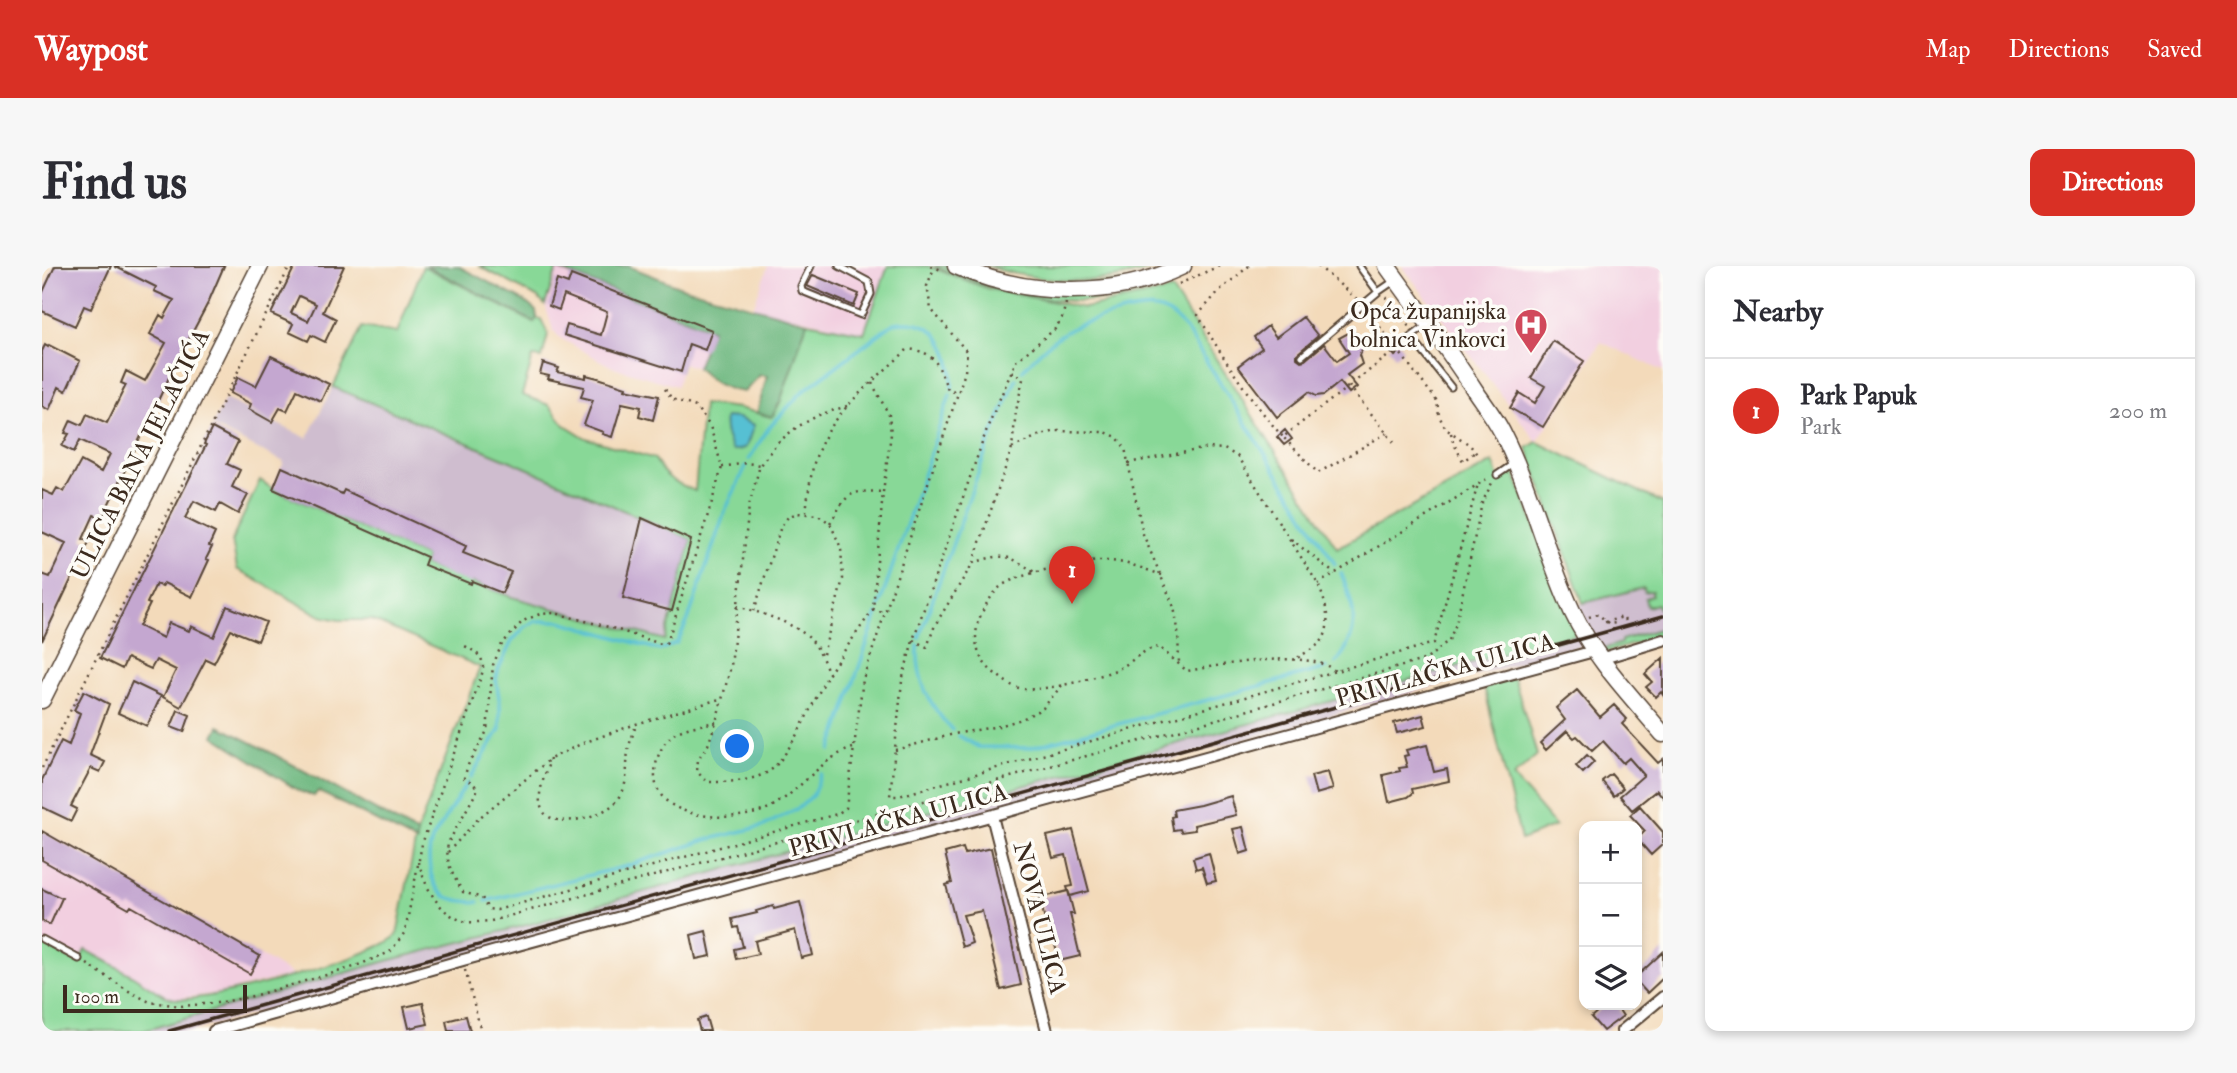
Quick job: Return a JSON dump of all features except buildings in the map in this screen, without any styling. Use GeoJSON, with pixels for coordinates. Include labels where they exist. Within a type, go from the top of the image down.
{"type":"FeatureCollection","features":[{"type":"Feature","properties":{"kind":"main road","name":"ULICA BANA JELAČIĆA"},"geometry":{"type":"LineString","coordinates":[[42,700],[260,266]]}},
{"type":"Feature","properties":{"kind":"main road"},"geometry":{"type":"LineString","coordinates":[[956,266],[998,281],[1069,290],[1135,284],[1183,266]]}},
{"type":"Feature","properties":{"kind":"main road"},"geometry":{"type":"LineString","coordinates":[[1392,273],[1502,431],[1558,578],[1597,655],[1663,734]]}},
{"type":"Feature","properties":{"kind":"street","name":"PRIVLAČKA ULICA"},"geometry":{"type":"LineString","coordinates":[[214,1031],[463,960],[992,816],[1597,655],[1663,640]]}},
{"type":"Feature","properties":{"kind":"street","name":"NOVA ULICA"},"geometry":{"type":"LineString","coordinates":[[992,816],[1047,1031]]}},
{"type":"Feature","properties":{"kind":"street"},"geometry":{"type":"LineString","coordinates":[[1622,1031],[1663,997]]}},
{"type":"Feature","properties":{"kind":"lane"},"geometry":{"type":"LineString","coordinates":[[811,266],[801,286],[802,291],[861,315],[871,294],[869,282],[839,266]]}},
{"type":"Feature","properties":{"kind":"lane"},"geometry":{"type":"LineString","coordinates":[[1359,266],[1379,291]]}},
{"type":"Feature","properties":{"kind":"lane"},"geometry":{"type":"LineString","coordinates":[[1302,356],[1379,291],[1392,273]]}},
{"type":"Feature","properties":{"kind":"lane"},"geometry":{"type":"LineString","coordinates":[[1429,324],[1411,337],[1451,387]]}},
{"type":"Feature","properties":{"kind":"lane"},"geometry":{"type":"LineString","coordinates":[[1497,475],[1515,462]]}},
{"type":"Feature","properties":{"kind":"lane"},"geometry":{"type":"LineString","coordinates":[[42,939],[79,959]]}},
{"type":"Feature","properties":{"kind":"path"},"geometry":{"type":"LineString","coordinates":[[42,768],[290,266]]}},
{"type":"Feature","properties":{"kind":"path"},"geometry":{"type":"LineString","coordinates":[[1249,266],[1220,290],[1198,315],[1235,374],[1283,437],[1318,473],[1387,433]]}},
{"type":"Feature","properties":{"kind":"path"},"geometry":{"type":"LineString","coordinates":[[1318,266],[1363,304],[1437,401],[1441,423],[1465,441],[1479,457]]}},
{"type":"Feature","properties":{"kind":"path"},"geometry":{"type":"LineString","coordinates":[[664,389],[672,399],[696,407],[710,426],[722,467],[708,518],[666,643],[661,644],[555,613],[540,614],[523,621],[502,643],[493,665],[487,731],[468,765],[464,778],[478,789],[449,843],[447,853],[449,869],[463,892],[482,898],[488,909],[498,910],[837,814],[846,808],[863,679],[965,372],[967,352],[932,309],[927,286],[934,268]]}},
{"type":"Feature","properties":{"kind":"path"},"geometry":{"type":"LineString","coordinates":[[1379,291],[1415,334]]}},
{"type":"Feature","properties":{"kind":"path"},"geometry":{"type":"LineString","coordinates":[[1066,303],[1055,329],[1016,361],[988,426],[913,640],[902,681],[890,796],[899,796],[1434,643],[1478,484]]}},
{"type":"Feature","properties":{"kind":"path"},"geometry":{"type":"LineString","coordinates":[[806,512],[814,462],[830,429],[847,405],[908,349],[918,350],[934,359],[948,390],[958,393]]}},
{"type":"Feature","properties":{"kind":"path"},"geometry":{"type":"LineString","coordinates":[[1283,437],[1397,349]]}},
{"type":"Feature","properties":{"kind":"path"},"geometry":{"type":"LineString","coordinates":[[913,640],[927,646],[935,625],[973,563],[1012,448],[1023,379],[1011,371]]}},
{"type":"Feature","properties":{"kind":"path"},"geometry":{"type":"LineString","coordinates":[[847,405],[819,415],[797,427],[777,443],[760,465],[748,506],[731,666],[708,745],[698,759],[697,772],[708,782],[730,782],[770,771],[784,756],[829,673],[873,609],[891,434],[889,415],[872,383]]}},
{"type":"Feature","properties":{"kind":"path"},"geometry":{"type":"LineString","coordinates":[[1349,386],[1397,446]]}},
{"type":"Feature","properties":{"kind":"path"},"geometry":{"type":"LineString","coordinates":[[1012,448],[1056,431],[1105,432],[1117,437],[1125,449],[1143,534],[1174,607],[1179,664]]}},
{"type":"Feature","properties":{"kind":"path"},"geometry":{"type":"LineString","coordinates":[[1451,433],[1463,461],[1475,452]]}},
{"type":"Feature","properties":{"kind":"path"},"geometry":{"type":"LineString","coordinates":[[1128,463],[1208,448],[1224,449],[1237,456],[1318,584],[1326,602],[1327,624],[1322,642],[1296,659]]}},
{"type":"Feature","properties":{"kind":"path"},"geometry":{"type":"LineString","coordinates":[[722,467],[746,463],[760,465]]}},
{"type":"Feature","properties":{"kind":"path"},"geometry":{"type":"LineString","coordinates":[[1318,584],[1492,475],[1497,475]]}},
{"type":"Feature","properties":{"kind":"path"},"geometry":{"type":"LineString","coordinates":[[419,862],[427,889],[448,912],[468,922],[491,921],[1427,659],[1449,640],[1456,624],[1482,503],[1497,475]]}},
{"type":"Feature","properties":{"kind":"path"},"geometry":{"type":"LineString","coordinates":[[830,523],[846,497],[853,492],[883,492]]}},
{"type":"Feature","properties":{"kind":"path"},"geometry":{"type":"LineString","coordinates":[[754,611],[781,526],[788,517],[806,512],[818,515],[830,523],[841,548],[843,579],[822,658]]}},
{"type":"Feature","properties":{"kind":"path"},"geometry":{"type":"LineString","coordinates":[[1289,537],[1335,574]]}},
{"type":"Feature","properties":{"kind":"path"},"geometry":{"type":"LineString","coordinates":[[973,563],[1002,555],[1011,557],[1034,572]]}},
{"type":"Feature","properties":{"kind":"path"},"geometry":{"type":"LineString","coordinates":[[1162,575],[1121,562],[1103,561],[1034,572],[1012,579],[999,587],[980,616],[975,635],[977,650],[988,669],[1011,686],[1026,689],[1089,679],[1119,668],[1148,648],[1159,647],[1187,671],[1235,663],[1296,659],[1330,666],[1335,671]]}},
{"type":"Feature","properties":{"kind":"path"},"geometry":{"type":"LineString","coordinates":[[737,606],[801,631],[813,641],[829,673]]}},
{"type":"Feature","properties":{"kind":"path"},"geometry":{"type":"LineString","coordinates":[[873,609],[885,613]]}},
{"type":"Feature","properties":{"kind":"path"},"geometry":{"type":"LineString","coordinates":[[1586,618],[1598,614],[1609,624],[1617,623]]}},
{"type":"Feature","properties":{"kind":"path"},"geometry":{"type":"LineString","coordinates":[[1605,622],[1623,617],[1625,621]]}},
{"type":"Feature","properties":{"kind":"path"},"geometry":{"type":"LineString","coordinates":[[79,959],[150,1002],[181,1006],[249,997],[351,968],[390,952],[405,932],[422,844],[483,671],[483,659],[479,653],[465,646]]}},
{"type":"Feature","properties":{"kind":"path"},"geometry":{"type":"LineString","coordinates":[[893,750],[1022,719],[1043,708],[1063,684]]}},
{"type":"Feature","properties":{"kind":"path"},"geometry":{"type":"LineString","coordinates":[[447,853],[479,818],[550,759],[583,743],[636,724],[723,698]]}},
{"type":"Feature","properties":{"kind":"path"},"geometry":{"type":"LineString","coordinates":[[716,722],[671,736],[657,756],[654,775],[660,796],[678,810],[719,817],[757,812],[800,786],[839,752],[853,748]]}},
{"type":"Feature","properties":{"kind":"path"},"geometry":{"type":"LineString","coordinates":[[550,759],[539,797],[542,810],[549,817],[570,822],[595,815],[616,802],[626,782],[629,748],[636,724]]}},
{"type":"Feature","properties":{"kind":"path"},"geometry":{"type":"LineString","coordinates":[[463,960],[481,1031]]}},
{"type":"Feature","properties":{"kind":"shaded area"},"geometry":{"type":"Polygon","coordinates":[[[768,266],[888,266],[864,333],[753,308],[768,266]]]}},
{"type":"Feature","properties":{"kind":"shaded area","name":"Opća županijska bolnica Vinkovci"},"geometry":{"type":"Polygon","coordinates":[[[1402,266],[1663,266],[1663,371],[1601,342],[1537,442],[1402,266]]]}},
{"type":"Feature","properties":{"kind":"shaded area"},"geometry":{"type":"Polygon","coordinates":[[[557,269],[712,330],[697,368],[683,363],[677,386],[612,367],[560,338],[553,330],[545,305],[557,269]]]}},
{"type":"Feature","properties":{"kind":"shaded area"},"geometry":{"type":"Polygon","coordinates":[[[333,387],[691,540],[665,641],[512,597],[424,565],[427,556],[273,489],[284,462],[212,426],[225,399],[307,438],[333,387]]]}},
{"type":"Feature","properties":{"kind":"shaded area"},"geometry":{"type":"Polygon","coordinates":[[[1643,588],[1652,590],[1653,595],[1645,598],[1657,604],[1659,609],[1663,608],[1663,628],[1621,640],[1622,643],[1601,650],[1596,642],[191,1031],[143,1031],[387,961],[527,925],[1589,630],[1578,605],[1643,588]]]}},
{"type":"Feature","properties":{"kind":"shaded area"},"geometry":{"type":"Polygon","coordinates":[[[42,831],[292,975],[220,993],[175,999],[161,994],[86,951],[79,963],[42,944],[42,831]]]}},
{"type":"Feature","properties":{"kind":"green space"},"geometry":{"type":"Polygon","coordinates":[[[423,266],[533,322],[537,318],[541,319],[548,334],[542,358],[533,357],[522,395],[549,405],[565,425],[586,438],[655,459],[671,479],[695,491],[703,404],[739,408],[772,417],[780,402],[807,322],[864,333],[888,266],[928,266],[989,289],[1084,308],[1172,290],[1337,548],[1493,462],[1500,480],[1514,472],[1576,634],[527,925],[387,961],[143,1031],[42,1031],[42,944],[79,963],[85,950],[159,993],[176,999],[221,994],[291,977],[358,955],[397,935],[417,833],[480,667],[372,620],[339,620],[321,616],[237,569],[232,540],[260,480],[273,489],[427,557],[424,565],[512,597],[665,640],[691,540],[333,387],[362,327],[397,333],[423,266]]]}},
{"type":"Feature","properties":{"kind":"green space"},"geometry":{"type":"Polygon","coordinates":[[[426,266],[458,266],[524,301],[536,311],[537,318],[534,322],[426,266]]]}},
{"type":"Feature","properties":{"kind":"green space"},"geometry":{"type":"Polygon","coordinates":[[[479,266],[549,266],[557,269],[545,305],[537,297],[479,266]]]}},
{"type":"Feature","properties":{"kind":"green space"},"geometry":{"type":"Polygon","coordinates":[[[549,266],[628,266],[681,287],[807,322],[780,402],[772,417],[757,413],[767,376],[760,375],[744,392],[718,384],[697,368],[712,329],[549,266]]]}},
{"type":"Feature","properties":{"kind":"green space"},"geometry":{"type":"Polygon","coordinates":[[[934,266],[947,266],[1000,286],[1165,281],[1169,286],[1090,301],[1061,300],[1005,291],[934,266]]]}},
{"type":"Feature","properties":{"kind":"green space"},"geometry":{"type":"Polygon","coordinates":[[[986,266],[1162,266],[1118,277],[1074,281],[1030,277],[986,266]]]}},
{"type":"Feature","properties":{"kind":"green space"},"geometry":{"type":"Polygon","coordinates":[[[1537,442],[1663,503],[1663,608],[1659,609],[1657,604],[1647,607],[1645,598],[1652,595],[1652,591],[1644,592],[1643,588],[1583,603],[1527,448],[1537,442]]]}},
{"type":"Feature","properties":{"kind":"green space"},"geometry":{"type":"Polygon","coordinates":[[[1663,628],[1663,635],[1604,653],[1601,650],[1621,643],[1621,640],[1663,628]]]}},
{"type":"Feature","properties":{"kind":"green space"},"geometry":{"type":"Polygon","coordinates":[[[1514,678],[1537,755],[1513,777],[1555,826],[1521,840],[1484,686],[1514,678]]]}},
{"type":"Feature","properties":{"kind":"green space"},"geometry":{"type":"Polygon","coordinates":[[[219,726],[417,833],[417,842],[318,791],[314,796],[299,791],[214,736],[219,726]]]}},
{"type":"Feature","properties":{"kind":"water"},"geometry":{"type":"Polygon","coordinates":[[[725,417],[738,418],[754,425],[746,447],[732,450],[726,434],[725,417]]]}},
{"type":"Feature","properties":{"kind":"waterway"},"geometry":{"type":"LineString","coordinates":[[1022,371],[1051,342],[1078,326],[1137,310],[1155,309],[1170,315],[1179,321],[1189,334],[1335,564]]}},
{"type":"Feature","properties":{"kind":"waterway"},"geometry":{"type":"LineString","coordinates":[[749,459],[768,429],[802,392],[894,323],[909,322],[932,330],[946,349],[950,361],[952,388]]}},
{"type":"Feature","properties":{"kind":"waterway"},"geometry":{"type":"LineString","coordinates":[[919,638],[990,440],[1016,379]]}},
{"type":"Feature","properties":{"kind":"waterway"},"geometry":{"type":"LineString","coordinates":[[879,607],[950,395]]}},
{"type":"Feature","properties":{"kind":"waterway"},"geometry":{"type":"LineString","coordinates":[[471,777],[500,729],[496,679],[512,641],[525,627],[535,621],[560,621],[660,650],[677,643],[688,620],[725,511],[746,466]]}},
{"type":"Feature","properties":{"kind":"waterway"},"geometry":{"type":"LineString","coordinates":[[1336,663],[1350,641],[1354,619],[1350,597],[1341,573]]}},
{"type":"Feature","properties":{"kind":"waterway"},"geometry":{"type":"LineString","coordinates":[[831,750],[877,614]]}},
{"type":"Feature","properties":{"kind":"waterway"},"geometry":{"type":"LineString","coordinates":[[918,645],[922,681],[937,711],[952,730]]}},
{"type":"Feature","properties":{"kind":"waterway"},"geometry":{"type":"LineString","coordinates":[[959,736],[978,747],[1029,748],[1327,668]]}},
{"type":"Feature","properties":{"kind":"waterway"},"geometry":{"type":"LineString","coordinates":[[486,901],[627,866],[706,840],[764,826],[800,807],[813,795],[821,774]]}},
{"type":"Feature","properties":{"kind":"waterway"},"geometry":{"type":"LineString","coordinates":[[467,783],[433,838],[430,869],[435,885],[445,896],[479,902]]}},
{"type":"Feature","properties":{"kind":"railway"},"geometry":{"type":"LineString","coordinates":[[169,1031],[1663,616]]}},
{"type":"Feature","properties":{"kind":"place","name":"Opća županijska bolnica Vinkovci"},"geometry":{"type":"Point","coordinates":[1531,355]}},
{"type":"Feature","properties":{"kind":"place","name":"Park Papuk"},"geometry":{"type":"Point","coordinates":[1072,604]}}]}
